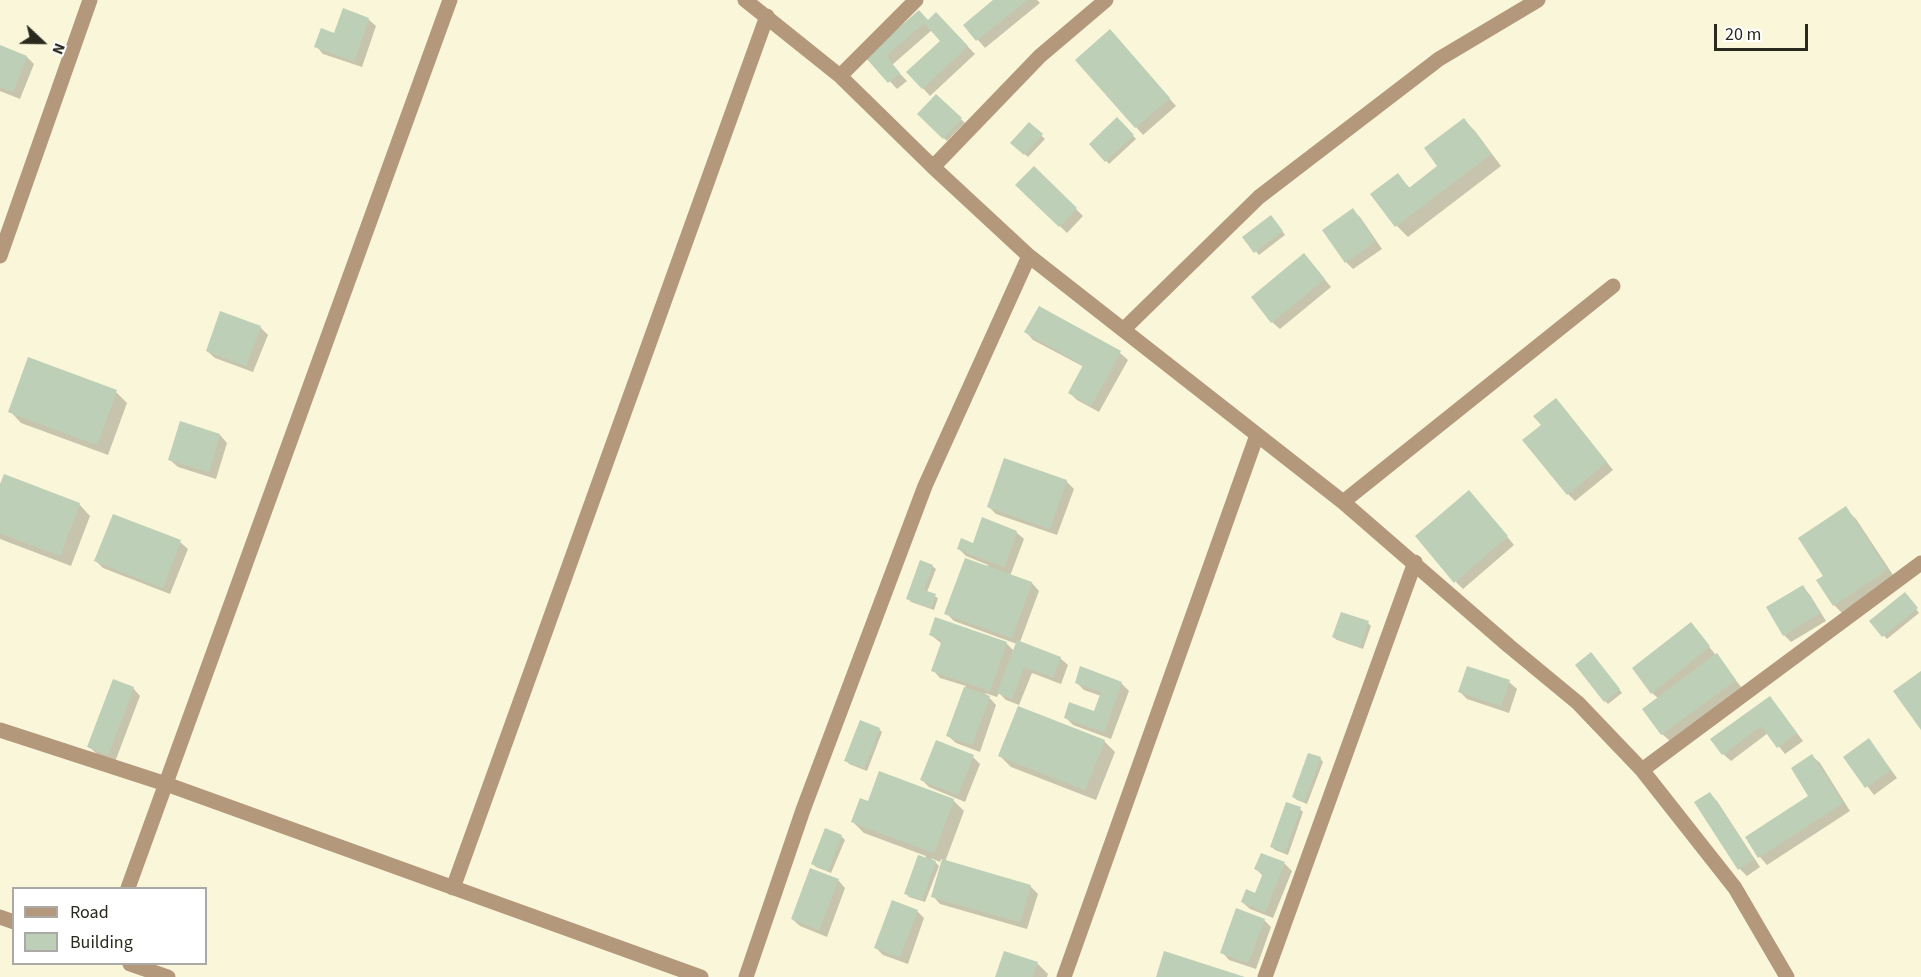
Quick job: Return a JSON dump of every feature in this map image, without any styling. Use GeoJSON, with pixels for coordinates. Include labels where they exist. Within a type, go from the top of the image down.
{"type":"FeatureCollection","features":[{"type":"Feature","properties":{"kind":"street"},"geometry":{"type":"LineString","coordinates":[[0,256],[90,0]]}},
{"type":"Feature","properties":{"kind":"street"},"geometry":{"type":"LineString","coordinates":[[128,887],[450,0]]}},
{"type":"Feature","properties":{"kind":"street"},"geometry":{"type":"LineString","coordinates":[[745,0],[840,76],[1029,256],[1343,502],[1578,703],[1642,770],[1735,888],[1787,977]]}},
{"type":"Feature","properties":{"kind":"street"},"geometry":{"type":"LineString","coordinates":[[840,76],[916,0]]}},
{"type":"Feature","properties":{"kind":"street"},"geometry":{"type":"LineString","coordinates":[[933,167],[1040,56],[1106,0]]}},
{"type":"Feature","properties":{"kind":"street"},"geometry":{"type":"LineString","coordinates":[[1124,329],[1259,197],[1439,59],[1539,0]]}},
{"type":"Feature","properties":{"kind":"street"},"geometry":{"type":"LineString","coordinates":[[453,888],[767,16]]}},
{"type":"Feature","properties":{"kind":"street"},"geometry":{"type":"LineString","coordinates":[[746,977],[803,810],[926,486],[1029,256]]}},
{"type":"Feature","properties":{"kind":"street"},"geometry":{"type":"LineString","coordinates":[[1343,502],[1613,286]]}},
{"type":"Feature","properties":{"kind":"street"},"geometry":{"type":"LineString","coordinates":[[1064,977],[1257,435]]}},
{"type":"Feature","properties":{"kind":"street"},"geometry":{"type":"LineString","coordinates":[[1265,977],[1415,562]]}},
{"type":"Feature","properties":{"kind":"street"},"geometry":{"type":"LineString","coordinates":[[1642,770],[1921,563]]}},
{"type":"Feature","properties":{"kind":"street"},"geometry":{"type":"LineString","coordinates":[[0,730],[166,784],[701,977]]}},
{"type":"Feature","properties":{"kind":"street"},"geometry":{"type":"LineString","coordinates":[[135,965],[168,977]]}},
{"type":"Feature","properties":{"kind":"building"},"geometry":{"type":"Polygon","coordinates":[[[993,0],[1027,0],[976,41],[963,25],[993,0]]]}},
{"type":"Feature","properties":{"kind":"building"},"geometry":{"type":"Polygon","coordinates":[[[343,8],[369,18],[354,61],[314,47],[321,28],[334,33],[343,8]]]}},
{"type":"Feature","properties":{"kind":"building"},"geometry":{"type":"Polygon","coordinates":[[[919,10],[928,20],[936,12],[968,46],[922,89],[906,72],[940,41],[924,23],[886,56],[900,73],[888,83],[865,57],[919,10]]]}},
{"type":"Feature","properties":{"kind":"building"},"geometry":{"type":"Polygon","coordinates":[[[1110,29],[1170,98],[1135,128],[1075,60],[1110,29]]]}},
{"type":"Feature","properties":{"kind":"building"},"geometry":{"type":"Polygon","coordinates":[[[0,45],[27,56],[13,92],[0,87],[0,45]]]}},
{"type":"Feature","properties":{"kind":"building"},"geometry":{"type":"Polygon","coordinates":[[[936,94],[962,118],[943,139],[917,114],[936,94]]]}},
{"type":"Feature","properties":{"kind":"building"},"geometry":{"type":"Polygon","coordinates":[[[1117,117],[1134,135],[1105,162],[1089,144],[1117,117]]]}},
{"type":"Feature","properties":{"kind":"building"},"geometry":{"type":"Polygon","coordinates":[[[1464,118],[1491,154],[1395,227],[1370,194],[1398,173],[1409,188],[1437,166],[1424,148],[1464,118]]]}},
{"type":"Feature","properties":{"kind":"building"},"geometry":{"type":"Polygon","coordinates":[[[1029,122],[1043,134],[1024,155],[1010,143],[1029,122]]]}},
{"type":"Feature","properties":{"kind":"building"},"geometry":{"type":"Polygon","coordinates":[[[1034,166],[1077,208],[1059,227],[1015,185],[1034,166]]]}},
{"type":"Feature","properties":{"kind":"building"},"geometry":{"type":"Polygon","coordinates":[[[1353,208],[1375,242],[1345,263],[1322,230],[1353,208]]]}},
{"type":"Feature","properties":{"kind":"building"},"geometry":{"type":"Polygon","coordinates":[[[1271,215],[1283,231],[1254,253],[1242,237],[1271,215]]]}},
{"type":"Feature","properties":{"kind":"building"},"geometry":{"type":"Polygon","coordinates":[[[1304,253],[1325,279],[1271,323],[1251,297],[1304,253]]]}},
{"type":"Feature","properties":{"kind":"building"},"geometry":{"type":"Polygon","coordinates":[[[1039,306],[1121,351],[1091,406],[1068,393],[1083,365],[1024,332],[1039,306]]]}},
{"type":"Feature","properties":{"kind":"building"},"geometry":{"type":"Polygon","coordinates":[[[220,311],[261,326],[246,366],[206,351],[220,311]]]}},
{"type":"Feature","properties":{"kind":"building"},"geometry":{"type":"Polygon","coordinates":[[[28,357],[117,390],[97,445],[8,412],[28,357]]]}},
{"type":"Feature","properties":{"kind":"building"},"geometry":{"type":"Polygon","coordinates":[[[1556,398],[1607,462],[1567,495],[1522,440],[1541,425],[1533,416],[1556,398]]]}},
{"type":"Feature","properties":{"kind":"building"},"geometry":{"type":"Polygon","coordinates":[[[180,421],[220,434],[209,472],[168,460],[180,421]]]}},
{"type":"Feature","properties":{"kind":"building"},"geometry":{"type":"Polygon","coordinates":[[[1004,458],[1067,480],[1050,529],[987,507],[1004,458]]]}},
{"type":"Feature","properties":{"kind":"building"},"geometry":{"type":"Polygon","coordinates":[[[4,474],[80,503],[60,556],[0,533],[0,484],[4,474]]]}},
{"type":"Feature","properties":{"kind":"building"},"geometry":{"type":"Polygon","coordinates":[[[1469,490],[1508,536],[1454,583],[1415,536],[1469,490]]]}},
{"type":"Feature","properties":{"kind":"building"},"geometry":{"type":"Polygon","coordinates":[[[1846,506],[1887,570],[1833,606],[1816,580],[1823,576],[1798,538],[1846,506]]]}},
{"type":"Feature","properties":{"kind":"building"},"geometry":{"type":"Polygon","coordinates":[[[113,514],[181,540],[163,588],[94,561],[113,514]]]}},
{"type":"Feature","properties":{"kind":"building"},"geometry":{"type":"Polygon","coordinates":[[[982,517],[1017,531],[1004,567],[957,549],[961,538],[973,543],[982,517]]]}},
{"type":"Feature","properties":{"kind":"building"},"geometry":{"type":"Polygon","coordinates":[[[965,558],[1032,582],[1012,638],[944,614],[965,558]]]}},
{"type":"Feature","properties":{"kind":"building"},"geometry":{"type":"Polygon","coordinates":[[[920,560],[933,565],[924,590],[936,594],[931,608],[906,599],[920,560]]]}},
{"type":"Feature","properties":{"kind":"building"},"geometry":{"type":"Polygon","coordinates":[[[1803,585],[1820,613],[1783,636],[1766,607],[1803,585]]]}},
{"type":"Feature","properties":{"kind":"building"},"geometry":{"type":"Polygon","coordinates":[[[1905,592],[1918,608],[1882,637],[1869,621],[1905,592]]]}},
{"type":"Feature","properties":{"kind":"building"},"geometry":{"type":"Polygon","coordinates":[[[1341,612],[1369,621],[1360,647],[1332,637],[1341,612]]]}},
{"type":"Feature","properties":{"kind":"building"},"geometry":{"type":"Polygon","coordinates":[[[935,617],[1007,642],[990,691],[931,671],[942,640],[929,635],[935,617]]]}},
{"type":"Feature","properties":{"kind":"building"},"geometry":{"type":"Polygon","coordinates":[[[1691,622],[1710,646],[1651,694],[1632,668],[1691,622]]]}},
{"type":"Feature","properties":{"kind":"building"},"geometry":{"type":"Polygon","coordinates":[[[1017,640],[1061,657],[1053,677],[1024,667],[1012,699],[997,693],[1017,640]]]}},
{"type":"Feature","properties":{"kind":"building"},"geometry":{"type":"Polygon","coordinates":[[[1591,652],[1620,689],[1604,702],[1575,665],[1591,652]]]}},
{"type":"Feature","properties":{"kind":"building"},"geometry":{"type":"Polygon","coordinates":[[[1717,653],[1736,680],[1661,735],[1642,709],[1717,653]]]}},
{"type":"Feature","properties":{"kind":"building"},"geometry":{"type":"Polygon","coordinates":[[[1080,666],[1122,682],[1104,732],[1064,718],[1069,702],[1094,711],[1101,692],[1075,683],[1080,666]]]}},
{"type":"Feature","properties":{"kind":"building"},"geometry":{"type":"Polygon","coordinates":[[[1467,666],[1510,680],[1501,706],[1458,692],[1467,666]]]}},
{"type":"Feature","properties":{"kind":"building"},"geometry":{"type":"Polygon","coordinates":[[[1921,671],[1921,730],[1893,691],[1921,671]]]}},
{"type":"Feature","properties":{"kind":"building"},"geometry":{"type":"Polygon","coordinates":[[[113,679],[134,687],[108,755],[87,747],[113,679]]]}},
{"type":"Feature","properties":{"kind":"building"},"geometry":{"type":"Polygon","coordinates":[[[964,687],[990,696],[972,745],[946,736],[964,687]]]}},
{"type":"Feature","properties":{"kind":"building"},"geometry":{"type":"Polygon","coordinates":[[[1770,696],[1797,733],[1777,748],[1761,726],[1722,755],[1710,739],[1770,696]]]}},
{"type":"Feature","properties":{"kind":"building"},"geometry":{"type":"Polygon","coordinates":[[[1018,706],[1105,740],[1085,790],[998,756],[1018,706]]]}},
{"type":"Feature","properties":{"kind":"building"},"geometry":{"type":"Polygon","coordinates":[[[860,720],[880,728],[864,768],[844,761],[860,720]]]}},
{"type":"Feature","properties":{"kind":"building"},"geometry":{"type":"Polygon","coordinates":[[[1869,738],[1891,770],[1865,788],[1843,757],[1869,738]]]}},
{"type":"Feature","properties":{"kind":"building"},"geometry":{"type":"Polygon","coordinates":[[[936,740],[974,755],[958,795],[920,780],[936,740]]]}},
{"type":"Feature","properties":{"kind":"building"},"geometry":{"type":"Polygon","coordinates":[[[1308,753],[1321,757],[1304,802],[1292,797],[1308,753]]]}},
{"type":"Feature","properties":{"kind":"building"},"geometry":{"type":"Polygon","coordinates":[[[1812,754],[1843,803],[1758,858],[1745,837],[1808,796],[1791,768],[1812,754]]]}},
{"type":"Feature","properties":{"kind":"building"},"geometry":{"type":"Polygon","coordinates":[[[879,771],[954,799],[934,853],[851,822],[860,798],[868,801],[879,771]]]}},
{"type":"Feature","properties":{"kind":"building"},"geometry":{"type":"Polygon","coordinates":[[[1710,792],[1754,859],[1738,870],[1694,802],[1710,792]]]}},
{"type":"Feature","properties":{"kind":"building"},"geometry":{"type":"Polygon","coordinates":[[[1286,802],[1301,807],[1285,852],[1270,847],[1286,802]]]}},
{"type":"Feature","properties":{"kind":"building"},"geometry":{"type":"Polygon","coordinates":[[[825,828],[842,835],[828,871],[811,864],[825,828]]]}},
{"type":"Feature","properties":{"kind":"building"},"geometry":{"type":"Polygon","coordinates":[[[1261,853],[1285,862],[1265,912],[1241,902],[1246,889],[1255,893],[1263,873],[1254,869],[1261,853]]]}},
{"type":"Feature","properties":{"kind":"building"},"geometry":{"type":"Polygon","coordinates":[[[918,855],[936,861],[922,900],[904,894],[918,855]]]}},
{"type":"Feature","properties":{"kind":"building"},"geometry":{"type":"Polygon","coordinates":[[[942,859],[1031,885],[1020,922],[931,897],[942,859]]]}},
{"type":"Feature","properties":{"kind":"building"},"geometry":{"type":"Polygon","coordinates":[[[810,868],[839,879],[819,930],[791,919],[810,868]]]}},
{"type":"Feature","properties":{"kind":"building"},"geometry":{"type":"Polygon","coordinates":[[[892,900],[918,910],[900,957],[874,948],[892,900]]]}},
{"type":"Feature","properties":{"kind":"building"},"geometry":{"type":"Polygon","coordinates":[[[1236,908],[1265,919],[1248,963],[1220,953],[1236,908]]]}},
{"type":"Feature","properties":{"kind":"building"},"geometry":{"type":"Polygon","coordinates":[[[1004,951],[1038,962],[1032,977],[995,977],[1004,951]]]}},
{"type":"Feature","properties":{"kind":"building"},"geometry":{"type":"Polygon","coordinates":[[[1164,951],[1245,977],[1156,977],[1164,951]]]}}]}
